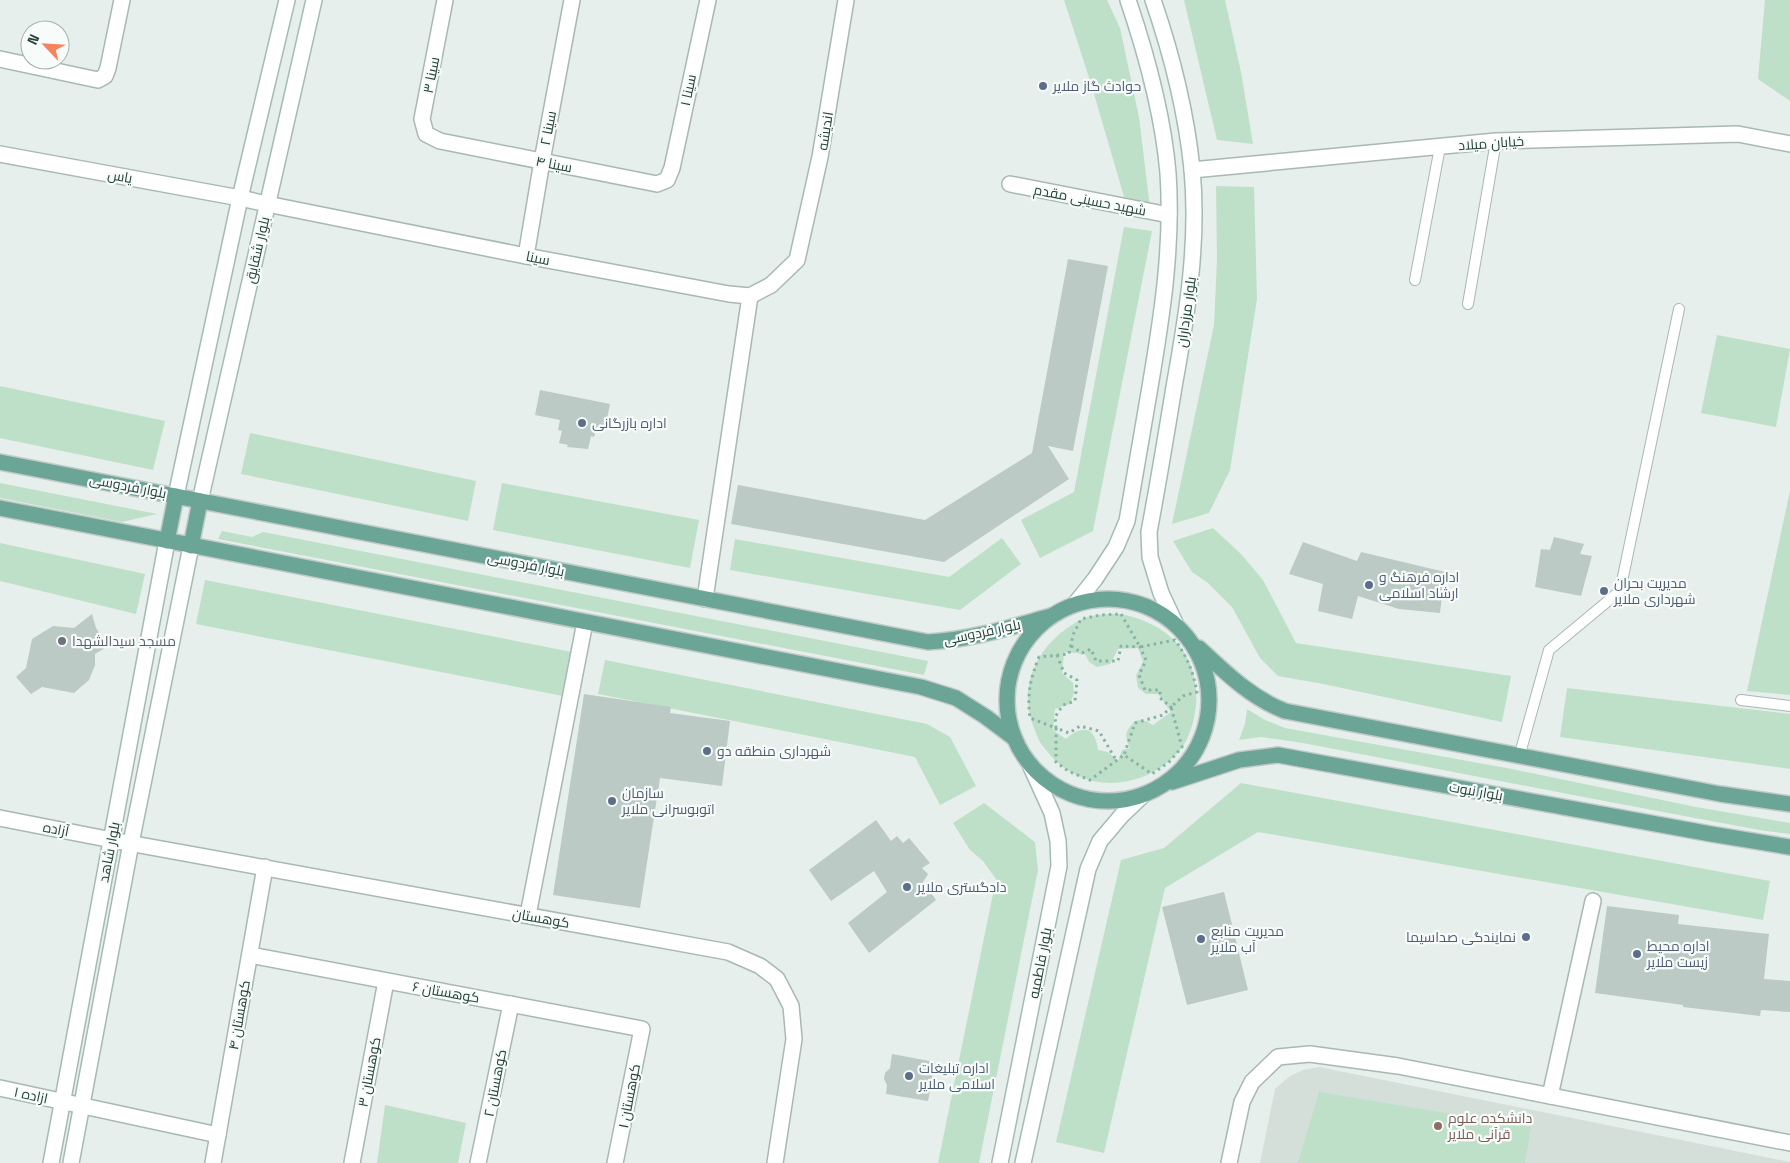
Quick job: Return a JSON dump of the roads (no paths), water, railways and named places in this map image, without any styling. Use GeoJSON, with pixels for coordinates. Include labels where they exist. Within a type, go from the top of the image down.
{"type":"FeatureCollection","features":[{"type":"Feature","properties":{"kind":"main road","name":"بلوار فردوسی"},"geometry":{"type":"LineString","coordinates":[[0,462],[928,642],[948,641],[975,636],[1051,616]]}},
{"type":"Feature","properties":{"kind":"main road"},"geometry":{"type":"LineString","coordinates":[[167,541],[176,496]]}},
{"type":"Feature","properties":{"kind":"main road"},"geometry":{"type":"LineString","coordinates":[[191,546],[200,500]]}},
{"type":"Feature","properties":{"kind":"main road"},"geometry":{"type":"LineString","coordinates":[[0,508],[922,687],[956,698],[1014,738]]}},
{"type":"Feature","properties":{"kind":"main road"},"geometry":{"type":"LineString","coordinates":[[1192,642],[1203,662],[1209,684],[1210,707],[1206,730],[1196,750],[1183,769],[1165,784],[1142,796],[1118,801],[1094,801],[1070,795],[1049,783],[1031,766],[1014,738],[1008,711],[1008,684],[1016,658],[1031,634],[1051,616],[1075,604],[1101,598],[1127,600],[1152,608],[1174,622],[1192,642],[1249,691],[1272,706],[1285,711],[1720,794],[1790,804]]}},
{"type":"Feature","properties":{"kind":"main road","name":"بلوار نبوت"},"geometry":{"type":"LineString","coordinates":[[1165,784],[1239,760],[1278,755],[1790,847]]}},
{"type":"Feature","properties":{"kind":"street"},"geometry":{"type":"LineString","coordinates":[[0,59],[98,80],[104,76],[108,68],[122,0]]}},
{"type":"Feature","properties":{"kind":"street","name":"بلوار شقایق"},"geometry":{"type":"LineString","coordinates":[[176,496],[240,198],[287,0]]}},
{"type":"Feature","properties":{"kind":"street","name":"بلوار شقایق"},"geometry":{"type":"LineString","coordinates":[[200,500],[314,0]]}},
{"type":"Feature","properties":{"kind":"street","name":"سینا ۳"},"geometry":{"type":"LineString","coordinates":[[440,141],[426,134],[422,119],[446,0]]}},
{"type":"Feature","properties":{"kind":"street","name":"سینا ۲"},"geometry":{"type":"LineString","coordinates":[[526,256],[572,0]]}},
{"type":"Feature","properties":{"kind":"street","name":"سینا ۱"},"geometry":{"type":"LineString","coordinates":[[667,180],[672,168],[708,0]]}},
{"type":"Feature","properties":{"kind":"street","name":"اندیشه"},"geometry":{"type":"LineString","coordinates":[[750,296],[771,285],[797,260],[820,157],[846,0]]}},
{"type":"Feature","properties":{"kind":"street","name":"بلوار مرزداران"},"geometry":{"type":"LineString","coordinates":[[1075,604],[1095,579],[1116,547],[1127,521],[1162,319],[1168,262],[1168,172],[1159,112],[1143,44],[1128,0]]}},
{"type":"Feature","properties":{"kind":"street","name":"بلوار مرزداران"},"geometry":{"type":"LineString","coordinates":[[1153,0],[1166,37],[1183,107],[1192,170],[1194,215],[1191,273],[1184,330],[1149,532],[1150,558],[1161,593],[1174,622]]}},
{"type":"Feature","properties":{"kind":"street","name":"خیابان میلاد"},"geometry":{"type":"LineString","coordinates":[[1192,170],[1496,141],[1738,134],[1790,144]]}},
{"type":"Feature","properties":{"kind":"street","name":"سینا ۴"},"geometry":{"type":"LineString","coordinates":[[440,141],[657,184],[667,180]]}},
{"type":"Feature","properties":{"kind":"street","name":"یاس"},"geometry":{"type":"LineString","coordinates":[[0,154],[267,204]]}},
{"type":"Feature","properties":{"kind":"street","name":"شهید حسینی مقدم"},"geometry":{"type":"LineString","coordinates":[[1010,184],[1169,215]]}},
{"type":"Feature","properties":{"kind":"street","name":"سینا"},"geometry":{"type":"LineString","coordinates":[[267,204],[526,256],[729,294],[750,296]]}},
{"type":"Feature","properties":{"kind":"street"},"geometry":{"type":"LineString","coordinates":[[705,598],[750,296]]}},
{"type":"Feature","properties":{"kind":"street","name":"بلوار شاهد"},"geometry":{"type":"LineString","coordinates":[[51,1163],[167,541]]}},
{"type":"Feature","properties":{"kind":"street","name":"بلوار شاهد"},"geometry":{"type":"LineString","coordinates":[[71,1163],[131,843],[191,546]]}},
{"type":"Feature","properties":{"kind":"street"},"geometry":{"type":"LineString","coordinates":[[528,915],[585,622]]}},
{"type":"Feature","properties":{"kind":"street","name":"بلوار فاطمیه"},"geometry":{"type":"LineString","coordinates":[[1000,1163],[1059,866],[1058,840],[1052,813],[1031,766]]}},
{"type":"Feature","properties":{"kind":"street","name":"بلوار فاطمیه"},"geometry":{"type":"LineString","coordinates":[[1024,1163],[1088,869],[1100,841],[1122,815],[1142,796]]}},
{"type":"Feature","properties":{"kind":"street","name":"آزاده"},"geometry":{"type":"LineString","coordinates":[[0,818],[112,840]]}},
{"type":"Feature","properties":{"kind":"street","name":"کوهستان"},"geometry":{"type":"LineString","coordinates":[[112,840],[728,952],[760,966],[777,979],[791,1006],[794,1039],[774,1163]]}},
{"type":"Feature","properties":{"kind":"street","name":"کوهستان ۴"},"geometry":{"type":"LineString","coordinates":[[212,1163],[265,867]]}},
{"type":"Feature","properties":{"kind":"street"},"geometry":{"type":"LineString","coordinates":[[1550,1096],[1593,901]]}},
{"type":"Feature","properties":{"kind":"street","name":"کوهستان ۶"},"geometry":{"type":"LineString","coordinates":[[250,955],[642,1029]]}},
{"type":"Feature","properties":{"kind":"street","name":"کوهستان ۳"},"geometry":{"type":"LineString","coordinates":[[352,1163],[386,981]]}},
{"type":"Feature","properties":{"kind":"street","name":"کوهستان ۲"},"geometry":{"type":"LineString","coordinates":[[478,1163],[511,1004]]}},
{"type":"Feature","properties":{"kind":"street","name":"کوهستان ۱"},"geometry":{"type":"LineString","coordinates":[[615,1163],[642,1029]]}},
{"type":"Feature","properties":{"kind":"street"},"geometry":{"type":"LineString","coordinates":[[1229,1163],[1242,1102],[1252,1082],[1278,1057],[1310,1054],[1388,1065],[1790,1143]]}},
{"type":"Feature","properties":{"kind":"street","name":"ازاده ۱"},"geometry":{"type":"LineString","coordinates":[[0,1088],[218,1134]]}},
{"type":"Feature","properties":{"kind":"lane"},"geometry":{"type":"LineString","coordinates":[[1468,304],[1496,141]]}},
{"type":"Feature","properties":{"kind":"lane"},"geometry":{"type":"LineString","coordinates":[[1415,280],[1440,147]]}},
{"type":"Feature","properties":{"kind":"lane"},"geometry":{"type":"LineString","coordinates":[[1518,756],[1549,650],[1620,591],[1679,309]]}},
{"type":"Feature","properties":{"kind":"lane"},"geometry":{"type":"LineString","coordinates":[[1741,700],[1790,706]]}},
{"type":"Feature","properties":{"kind":"place","name":"حوادث گاز ملایر"},"geometry":{"type":"Point","coordinates":[1043,86]}},
{"type":"Feature","properties":{"kind":"place","name":"اداره بازرگانی"},"geometry":{"type":"Point","coordinates":[582,423]}},
{"type":"Feature","properties":{"kind":"place","name":"اداره فرهنگ و ارشاد اسلامی"},"geometry":{"type":"Point","coordinates":[1369,585]}},
{"type":"Feature","properties":{"kind":"place","name":"مدیریت بحران شهرداری ملایر"},"geometry":{"type":"Point","coordinates":[1604,591]}},
{"type":"Feature","properties":{"kind":"place","name":"مسجد سیدالشهدا"},"geometry":{"type":"Point","coordinates":[62,641]}},
{"type":"Feature","properties":{"kind":"place","name":"شهرداری منطقه دو"},"geometry":{"type":"Point","coordinates":[707,751]}},
{"type":"Feature","properties":{"kind":"place","name":"سازمان اتوبوسرانی ملایر"},"geometry":{"type":"Point","coordinates":[612,801]}},
{"type":"Feature","properties":{"kind":"place","name":"دادگستری ملایر"},"geometry":{"type":"Point","coordinates":[907,887]}},
{"type":"Feature","properties":{"kind":"place","name":"نمایندگی صداسیما"},"geometry":{"type":"Point","coordinates":[1526,937]}},
{"type":"Feature","properties":{"kind":"place","name":"مدیریت منابع آب ملایر"},"geometry":{"type":"Point","coordinates":[1201,939]}},
{"type":"Feature","properties":{"kind":"place","name":"اداره محیط زیست ملایر"},"geometry":{"type":"Point","coordinates":[1637,954]}},
{"type":"Feature","properties":{"kind":"place","name":"اداره تبلیغات اسلامی ملایر"},"geometry":{"type":"Point","coordinates":[909,1076]}},
{"type":"Feature","properties":{"kind":"place","name":"دانشکده علوم قرآنی ملایر"},"geometry":{"type":"Point","coordinates":[1438,1126]}}]}
